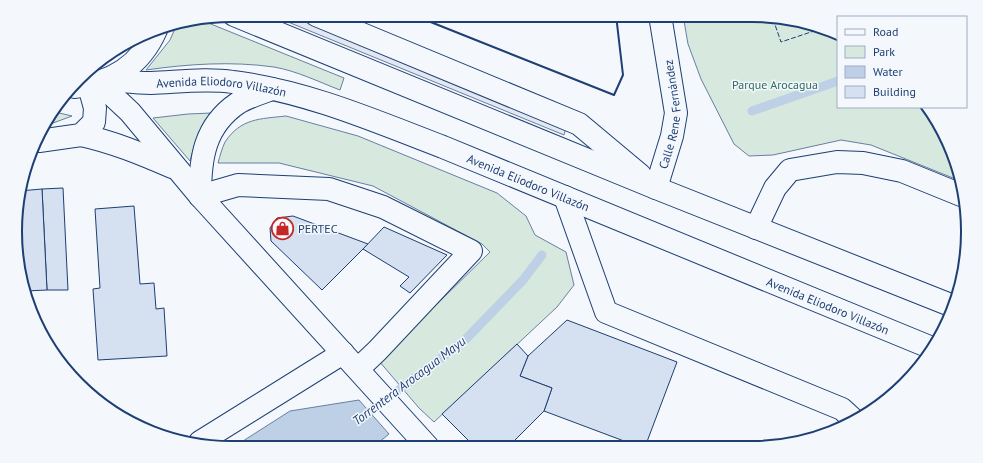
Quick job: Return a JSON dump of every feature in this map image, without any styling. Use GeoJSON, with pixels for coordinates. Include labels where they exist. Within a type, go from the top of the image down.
{"type":"FeatureCollection","features":[{"type":"Feature","properties":{"kind":"main road"},"geometry":{"type":"LineString","coordinates":[[251,22],[656,188],[948,304]]}},
{"type":"Feature","properties":{"kind":"main road"},"geometry":{"type":"LineString","coordinates":[[333,22],[579,124],[656,188]]}},
{"type":"Feature","properties":{"kind":"main road","name":"Calle Rene Fernández"},"geometry":{"type":"LineString","coordinates":[[656,188],[672,136],[676,113],[661,22]]}},
{"type":"Feature","properties":{"kind":"main road"},"geometry":{"type":"LineString","coordinates":[[93,84],[126,69],[140,56],[153,37]]}},
{"type":"Feature","properties":{"kind":"main road","name":"Avenida Eliodoro Villazón"},"geometry":{"type":"LineString","coordinates":[[93,84],[197,80],[233,82],[272,89],[305,98],[365,117],[450,150],[927,346]]}},
{"type":"Feature","properties":{"kind":"main road"},"geometry":{"type":"LineString","coordinates":[[81,135],[94,122],[95,108],[93,84]]}},
{"type":"Feature","properties":{"kind":"main road"},"geometry":{"type":"LineString","coordinates":[[93,84],[130,112],[200,196],[422,441]]}},
{"type":"Feature","properties":{"kind":"main road"},"geometry":{"type":"LineString","coordinates":[[200,196],[202,154],[216,124],[238,103],[272,89]]}},
{"type":"Feature","properties":{"kind":"main road"},"geometry":{"type":"LineString","coordinates":[[43,140],[81,135],[103,140],[136,151],[177,169]]}},
{"type":"Feature","properties":{"kind":"main road"},"geometry":{"type":"LineString","coordinates":[[756,228],[775,188],[790,170],[837,162],[863,163],[902,171],[957,194]]}},
{"type":"Feature","properties":{"kind":"main road"},"geometry":{"type":"LineString","coordinates":[[200,196],[238,185],[329,189],[383,207],[472,251],[358,369]]}},
{"type":"Feature","properties":{"kind":"main road"},"geometry":{"type":"LineString","coordinates":[[565,198],[606,312],[842,409],[850,416]]}},
{"type":"Feature","properties":{"kind":"main road"},"geometry":{"type":"LineString","coordinates":[[205,439],[342,353]]}},
{"type":"Feature","properties":{"kind":"green space","name":"Parque Arocagua"},"geometry":{"type":"Polygon","coordinates":[[[684,22],[765,22],[806,29],[837,40],[837,108],[921,108],[933,127],[945,151],[954,179],[871,145],[841,140],[773,155],[749,156],[734,144],[701,79],[688,44],[684,22]]]}},
{"type":"Feature","properties":{"kind":"green space"},"geometry":{"type":"Polygon","coordinates":[[[209,23],[344,78],[340,90],[291,71],[258,65],[210,64],[146,70],[170,40],[174,30],[209,23]]]}},
{"type":"Feature","properties":{"kind":"green space"},"geometry":{"type":"Polygon","coordinates":[[[59,113],[72,116],[52,123],[59,113]]]}},
{"type":"Feature","properties":{"kind":"green space"},"geometry":{"type":"Polygon","coordinates":[[[212,113],[196,140],[190,161],[153,118],[188,114],[212,113]]]}},
{"type":"Feature","properties":{"kind":"green space"},"geometry":{"type":"Polygon","coordinates":[[[286,116],[358,136],[497,193],[526,216],[535,235],[566,252],[574,285],[557,307],[434,422],[419,408],[379,361],[490,252],[482,244],[373,186],[279,163],[218,163],[225,142],[238,128],[244,124],[259,119],[286,116]]]}},
{"type":"Feature","properties":{"kind":"shaded area"},"geometry":{"type":"Polygon","coordinates":[[[288,22],[310,22],[566,127],[564,135],[288,22]]]}},
{"type":"Feature","properties":{"kind":"water","name":"Torrentera Arocagua Mayu"},"geometry":{"type":"Polygon","coordinates":[[[359,400],[389,434],[380,441],[243,441],[290,411],[359,400]]]}},
{"type":"Feature","properties":{"kind":"building"},"geometry":{"type":"Polygon","coordinates":[[[63,188],[68,290],[47,290],[42,189],[63,188]]]}},
{"type":"Feature","properties":{"kind":"building"},"geometry":{"type":"Polygon","coordinates":[[[42,189],[47,290],[30,291],[26,272],[22,245],[22,218],[26,190],[42,189]]]}},
{"type":"Feature","properties":{"kind":"building"},"geometry":{"type":"Polygon","coordinates":[[[134,206],[140,284],[154,283],[156,309],[164,308],[167,356],[98,360],[93,289],[100,288],[95,209],[134,206]]]}},
{"type":"Feature","properties":{"kind":"building"},"geometry":{"type":"Polygon","coordinates":[[[293,216],[368,244],[322,290],[271,241],[270,228],[277,218],[293,216]]]}},
{"type":"Feature","properties":{"kind":"building"},"geometry":{"type":"Polygon","coordinates":[[[384,227],[447,255],[410,293],[400,286],[409,277],[363,249],[384,227]]]}},
{"type":"Feature","properties":{"kind":"building"},"geometry":{"type":"Polygon","coordinates":[[[567,320],[677,362],[647,441],[624,441],[544,411],[552,388],[520,376],[528,356],[567,320]]]}},
{"type":"Feature","properties":{"kind":"building"},"geometry":{"type":"Polygon","coordinates":[[[517,344],[528,356],[520,376],[552,388],[544,411],[514,441],[469,441],[442,414],[517,344]]]}},
{"type":"Feature","properties":{"kind":"waterway","name":"Torrentera Arocagua Mayu"},"geometry":{"type":"LineString","coordinates":[[752,111],[837,81]]}},
{"type":"Feature","properties":{"kind":"waterway","name":"Torrentera Arocagua Mayu"},"geometry":{"type":"LineString","coordinates":[[360,419],[464,341],[523,280],[542,255]]}},
{"type":"Feature","properties":{"kind":"fence"},"geometry":{"type":"LineString","coordinates":[[775,23],[781,42],[813,31]]}},
{"type":"Feature","properties":{"kind":"wall"},"geometry":{"type":"LineString","coordinates":[[431,22],[614,95],[623,75],[617,22]]}},
{"type":"Feature","properties":{"kind":"place","name":"PERTEC"},"geometry":{"type":"Point","coordinates":[282,228]}}]}
